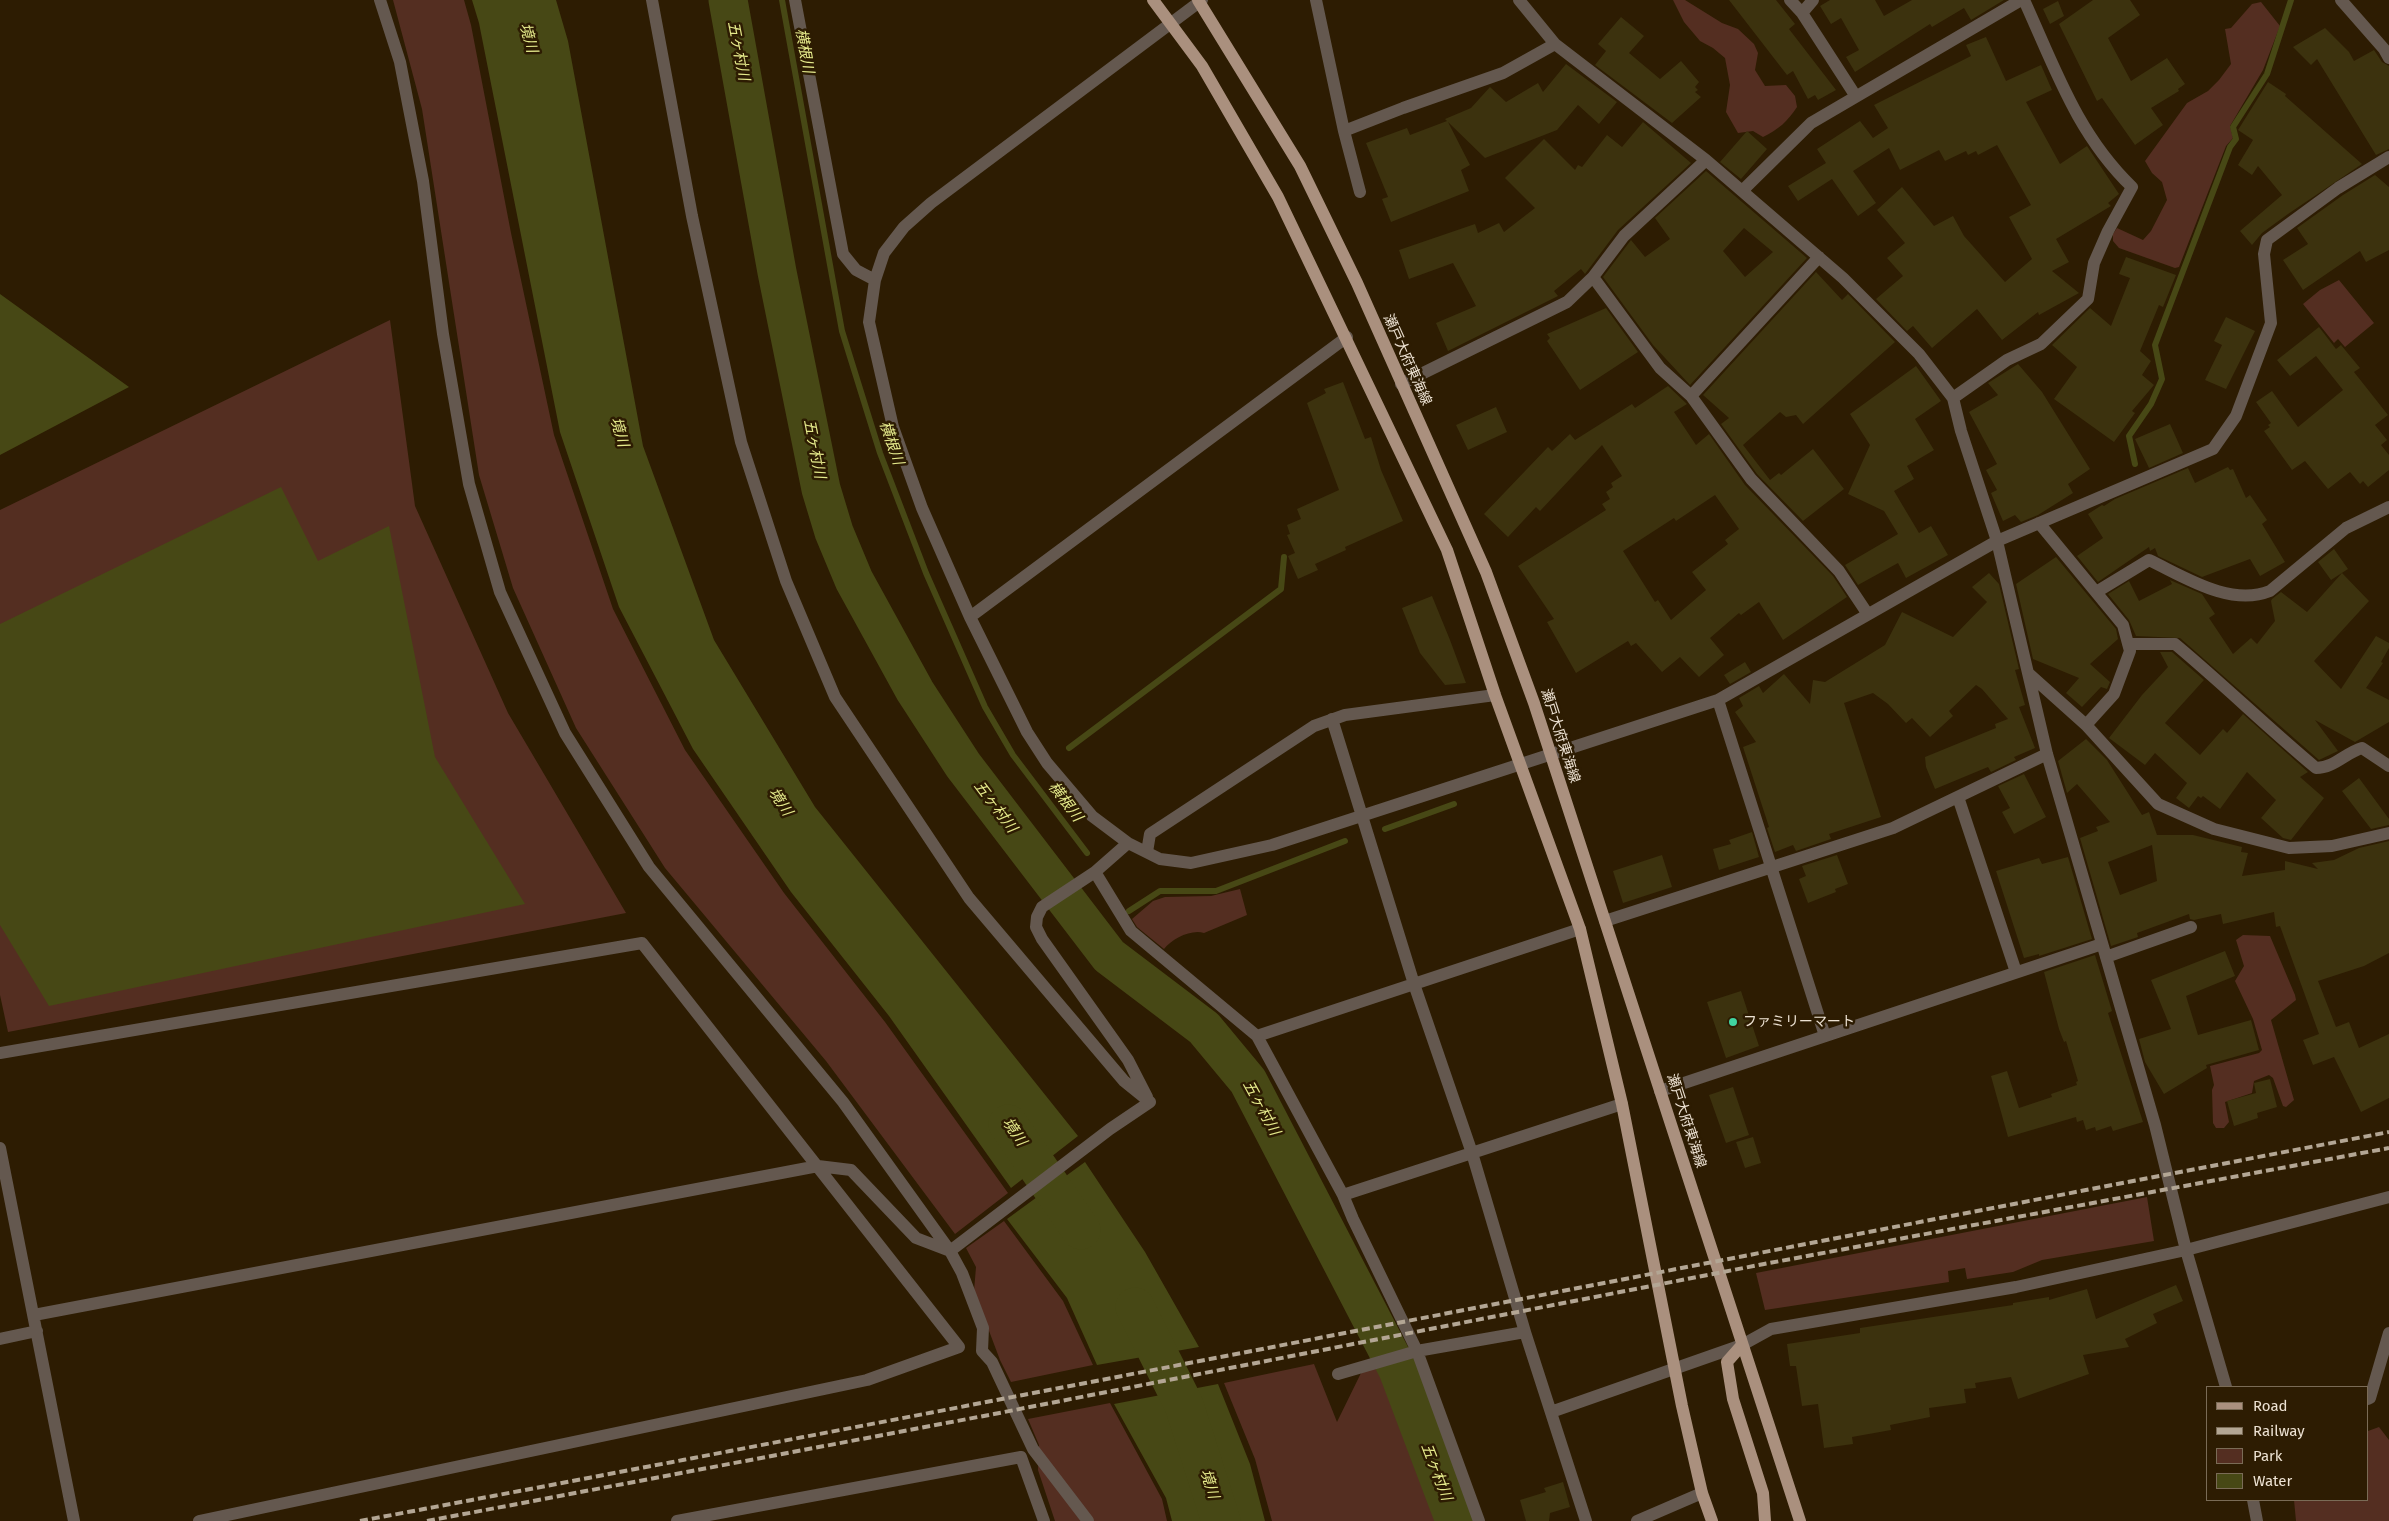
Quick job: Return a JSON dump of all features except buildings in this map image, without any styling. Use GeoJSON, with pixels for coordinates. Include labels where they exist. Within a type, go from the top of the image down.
{"type":"FeatureCollection","features":[{"type":"Feature","properties":{"kind":"main road"},"geometry":{"type":"LineString","coordinates":[[1153,0],[1202,66],[1278,197],[1347,337],[1447,550],[1495,695],[1580,929],[1622,1104],[1702,1493],[1712,1521]]}},
{"type":"Feature","properties":{"kind":"main road","name":"瀬戸大府東海線"},"geometry":{"type":"LineString","coordinates":[[1200,1],[1300,166],[1357,283],[1486,572],[1550,753],[1800,1521]]}},
{"type":"Feature","properties":{"kind":"main road"},"geometry":{"type":"LineString","coordinates":[[1742,1345],[1727,1362],[1728,1371],[1732,1399],[1762,1493],[1765,1521]]}},
{"type":"Feature","properties":{"kind":"street"},"geometry":{"type":"LineString","coordinates":[[380,0],[400,62],[423,182],[443,334],[469,484],[500,592],[564,733],[649,867],[843,1102],[950,1251],[962,1273],[983,1328],[982,1351]]}},
{"type":"Feature","properties":{"kind":"street"},"geometry":{"type":"LineString","coordinates":[[652,0],[692,216],[740,442],[786,581],[835,697],[969,898],[1124,1081],[1150,1102]]}},
{"type":"Feature","properties":{"kind":"street"},"geometry":{"type":"LineString","coordinates":[[796,0],[843,254],[856,270],[876,280]]}},
{"type":"Feature","properties":{"kind":"street"},"geometry":{"type":"LineString","coordinates":[[1316,0],[1344,131],[1360,192]]}},
{"type":"Feature","properties":{"kind":"street"},"geometry":{"type":"LineString","coordinates":[[1519,0],[1555,44],[1706,160],[1819,257],[1919,354],[1953,398],[1961,431],[1997,541],[2047,754],[2155,1125],[2186,1250],[2226,1386]]}},
{"type":"Feature","properties":{"kind":"street"},"geometry":{"type":"LineString","coordinates":[[1790,0],[1802,13],[1855,95]]}},
{"type":"Feature","properties":{"kind":"street"},"geometry":{"type":"LineString","coordinates":[[1802,13],[1813,0]]}},
{"type":"Feature","properties":{"kind":"street"},"geometry":{"type":"LineString","coordinates":[[2341,0],[2384,49],[2389,58]]}},
{"type":"Feature","properties":{"kind":"street"},"geometry":{"type":"LineString","coordinates":[[1200,1],[931,203],[904,226],[884,252],[876,280],[869,322],[893,427],[922,508],[970,617],[1027,732],[1047,763],[1092,816],[1128,843],[1160,858],[1191,863],[1272,845],[1550,753],[1718,700],[1997,541],[2213,448],[2236,416],[2271,322],[2264,254],[2266,240],[2338,188],[2389,157]]}},
{"type":"Feature","properties":{"kind":"street"},"geometry":{"type":"LineString","coordinates":[[1742,191],[1811,123],[1855,95],[2016,2],[2076,116],[2108,165],[2132,187],[2108,231],[2094,263],[2088,299],[2041,344],[2007,360],[1953,398]]}},
{"type":"Feature","properties":{"kind":"street"},"geometry":{"type":"LineString","coordinates":[[1344,131],[1402,108],[1503,73],[1555,44]]}},
{"type":"Feature","properties":{"kind":"street"},"geometry":{"type":"LineString","coordinates":[[1401,384],[1567,302],[1593,277],[1624,236],[1706,160]]}},
{"type":"Feature","properties":{"kind":"street"},"geometry":{"type":"LineString","coordinates":[[1690,396],[1819,257]]}},
{"type":"Feature","properties":{"kind":"street"},"geometry":{"type":"LineString","coordinates":[[1593,277],[1660,368],[1690,396],[1751,479],[1839,571],[1867,614]]}},
{"type":"Feature","properties":{"kind":"street"},"geometry":{"type":"LineString","coordinates":[[970,617],[1347,337]]}},
{"type":"Feature","properties":{"kind":"street"},"geometry":{"type":"LineString","coordinates":[[2098,591],[2149,560],[2230,595],[2259,596],[2270,591],[2346,528],[2389,507]]}},
{"type":"Feature","properties":{"kind":"street"},"geometry":{"type":"LineString","coordinates":[[2040,523],[2098,591],[2123,625],[2130,652],[2114,694],[2086,725]]}},
{"type":"Feature","properties":{"kind":"street"},"geometry":{"type":"LineString","coordinates":[[2128,644],[2175,644],[2215,677],[2277,736],[2316,768],[2327,768],[2362,748],[2389,766]]}},
{"type":"Feature","properties":{"kind":"street"},"geometry":{"type":"LineString","coordinates":[[2028,674],[2086,725],[2158,804],[2214,829],[2289,848],[2332,846],[2389,833]]}},
{"type":"Feature","properties":{"kind":"street"},"geometry":{"type":"LineString","coordinates":[[1147,852],[1150,834],[1314,726],[1345,715],[1495,695]]}},
{"type":"Feature","properties":{"kind":"street"},"geometry":{"type":"LineString","coordinates":[[1718,700],[1825,1036]]}},
{"type":"Feature","properties":{"kind":"street"},"geometry":{"type":"LineString","coordinates":[[1332,720],[1414,984],[1472,1153],[1525,1332],[1586,1521]]}},
{"type":"Feature","properties":{"kind":"street"},"geometry":{"type":"LineString","coordinates":[[1605,921],[1893,828],[2047,754]]}},
{"type":"Feature","properties":{"kind":"street"},"geometry":{"type":"LineString","coordinates":[[1958,797],[2016,972]]}},
{"type":"Feature","properties":{"kind":"street"},"geometry":{"type":"LineString","coordinates":[[1128,843],[1091,874],[1042,908],[1037,917],[1036,927],[1042,939],[1128,1060],[1150,1102]]}},
{"type":"Feature","properties":{"kind":"street"},"geometry":{"type":"LineString","coordinates":[[1091,874],[1132,931],[1257,1036],[1343,1195],[1416,1351],[1479,1521]]}},
{"type":"Feature","properties":{"kind":"street"},"geometry":{"type":"LineString","coordinates":[[2106,957],[2191,927]]}},
{"type":"Feature","properties":{"kind":"street"},"geometry":{"type":"LineString","coordinates":[[1257,1036],[1580,929]]}},
{"type":"Feature","properties":{"kind":"street"},"geometry":{"type":"LineString","coordinates":[[0,1053],[642,943],[959,1347]]}},
{"type":"Feature","properties":{"kind":"street"},"geometry":{"type":"LineString","coordinates":[[1660,1091],[2102,944]]}},
{"type":"Feature","properties":{"kind":"street"},"geometry":{"type":"LineString","coordinates":[[950,1251],[975,1230],[1110,1129],[1150,1102]]}},
{"type":"Feature","properties":{"kind":"street"},"geometry":{"type":"LineString","coordinates":[[1343,1195],[1622,1104]]}},
{"type":"Feature","properties":{"kind":"street"},"geometry":{"type":"LineString","coordinates":[[0,1153],[74,1521]]}},
{"type":"Feature","properties":{"kind":"street"},"geometry":{"type":"LineString","coordinates":[[34,1315],[818,1166],[851,1170],[916,1238],[950,1251]]}},
{"type":"Feature","properties":{"kind":"street"},"geometry":{"type":"LineString","coordinates":[[1551,1412],[1742,1345],[1771,1329],[2016,1288],[2186,1250],[2389,1197]]}},
{"type":"Feature","properties":{"kind":"street"},"geometry":{"type":"LineString","coordinates":[[0,1339],[37,1332]]}},
{"type":"Feature","properties":{"kind":"street"},"geometry":{"type":"LineString","coordinates":[[1338,1374],[1416,1351],[1525,1332]]}},
{"type":"Feature","properties":{"kind":"street"},"geometry":{"type":"LineString","coordinates":[[2369,1398],[2389,1333]]}},
{"type":"Feature","properties":{"kind":"street"},"geometry":{"type":"LineString","coordinates":[[199,1521],[867,1380],[959,1347],[982,1351],[992,1362],[1033,1449],[1088,1521]]}},
{"type":"Feature","properties":{"kind":"street"},"geometry":{"type":"LineString","coordinates":[[677,1521],[1020,1457],[1033,1449]]}},
{"type":"Feature","properties":{"kind":"street"},"geometry":{"type":"LineString","coordinates":[[1020,1457],[1044,1521]]}},
{"type":"Feature","properties":{"kind":"street"},"geometry":{"type":"LineString","coordinates":[[1637,1521],[1702,1493]]}},
{"type":"Feature","properties":{"kind":"street"},"geometry":{"type":"LineString","coordinates":[[2253,1501],[2257,1521]]}},
{"type":"Feature","properties":{"kind":"green space"},"geometry":{"type":"Polygon","coordinates":[[[393,0],[464,0],[471,25],[511,233],[554,435],[613,609],[685,750],[784,893],[885,1022],[1008,1193],[955,1234],[826,1061],[665,868],[576,728],[513,588],[479,475],[422,109],[393,0]]]}},
{"type":"Feature","properties":{"kind":"green space"},"geometry":{"type":"Polygon","coordinates":[[[1673,0],[1685,0],[1722,23],[1738,29],[1754,44],[1758,53],[1755,70],[1765,86],[1786,85],[1795,96],[1797,107],[1782,125],[1763,137],[1753,131],[1738,133],[1726,112],[1730,85],[1725,58],[1713,48],[1700,41],[1684,22],[1673,0]]]}},
{"type":"Feature","properties":{"kind":"green space"},"geometry":{"type":"Polygon","coordinates":[[[2261,2],[2280,26],[2263,70],[2230,126],[2233,138],[2226,146],[2179,267],[2175,268],[2119,248],[2113,241],[2113,234],[2117,228],[2143,240],[2151,231],[2167,200],[2162,182],[2152,173],[2145,161],[2187,103],[2208,91],[2231,64],[2225,29],[2231,28],[2252,4],[2261,2]]]}},
{"type":"Feature","properties":{"kind":"green space"},"geometry":{"type":"Polygon","coordinates":[[[2339,280],[2374,323],[2345,347],[2338,339],[2334,343],[2303,304],[2320,290],[2339,280]]]}},
{"type":"Feature","properties":{"kind":"green space"},"geometry":{"type":"Polygon","coordinates":[[[390,320],[415,506],[508,713],[626,913],[8,1032],[0,995],[0,510],[390,320]]]}},
{"type":"Feature","properties":{"kind":"green space"},"geometry":{"type":"Polygon","coordinates":[[[1240,889],[1247,915],[1204,933],[1193,932],[1182,936],[1164,949],[1137,927],[1132,919],[1153,901],[1165,897],[1211,896],[1240,889]]]}},
{"type":"Feature","properties":{"kind":"green space"},"geometry":{"type":"Polygon","coordinates":[[[2243,935],[2270,936],[2295,995],[2296,1000],[2271,1020],[2294,1100],[2286,1107],[2283,1106],[2273,1078],[2269,1075],[2254,1081],[2252,1093],[2225,1102],[2229,1122],[2224,1128],[2216,1128],[2213,1123],[2212,1090],[2214,1085],[2210,1066],[2259,1053],[2262,1050],[2253,1019],[2235,981],[2244,966],[2236,940],[2243,935]]]}},
{"type":"Feature","properties":{"kind":"green space"},"geometry":{"type":"Polygon","coordinates":[[[2147,1197],[2154,1241],[2042,1260],[2013,1272],[1967,1279],[1965,1268],[1948,1271],[1949,1282],[1765,1310],[1756,1273],[2147,1197]]]}},
{"type":"Feature","properties":{"kind":"green space"},"geometry":{"type":"Polygon","coordinates":[[[1004,1221],[1063,1301],[1093,1365],[1011,1382],[1000,1360],[974,1291],[976,1267],[966,1248],[1004,1221]]]}},
{"type":"Feature","properties":{"kind":"green space"},"geometry":{"type":"Polygon","coordinates":[[[1314,1364],[1337,1422],[1361,1373],[1377,1367],[1446,1521],[1272,1521],[1255,1459],[1224,1383],[1314,1364]]]}},
{"type":"Feature","properties":{"kind":"green space"},"geometry":{"type":"Polygon","coordinates":[[[1110,1403],[1162,1499],[1167,1521],[1055,1521],[1038,1470],[1039,1445],[1028,1419],[1110,1403]]]}},
{"type":"Feature","properties":{"kind":"green space"},"geometry":{"type":"Polygon","coordinates":[[[2379,1427],[2389,1440],[2389,1521],[2296,1521],[2294,1501],[2369,1501],[2369,1431],[2379,1427]]]}},
{"type":"Feature","properties":{"kind":"water"},"geometry":{"type":"Polygon","coordinates":[[[472,0],[556,0],[568,41],[643,446],[714,640],[815,807],[1078,1136],[1011,1188],[889,1016],[791,892],[693,749],[619,607],[560,432],[479,23],[472,0]]]}},
{"type":"Feature","properties":{"kind":"water"},"geometry":{"type":"Polygon","coordinates":[[[0,294],[129,387],[0,455],[0,294]]]}},
{"type":"Feature","properties":{"kind":"water"},"geometry":{"type":"Polygon","coordinates":[[[281,487],[318,561],[389,526],[435,757],[525,904],[49,1006],[0,925],[0,624],[281,487]]]}},
{"type":"Feature","properties":{"kind":"water"},"geometry":{"type":"Polygon","coordinates":[[[1085,1162],[1145,1252],[1199,1347],[1097,1365],[1067,1298],[1007,1219],[1085,1162]]]}},
{"type":"Feature","properties":{"kind":"water"},"geometry":{"type":"Polygon","coordinates":[[[1218,1384],[1250,1464],[1265,1521],[1172,1521],[1166,1498],[1114,1404],[1218,1384]]]}},
{"type":"Feature","properties":{"kind":"waterway","name":"五ヶ村川"},"geometry":{"type":"LineString","coordinates":[[728,0],[777,272],[821,489],[834,532],[854,580],[915,691],[963,765],[1109,956],[1204,1028],[1248,1081],[1398,1370],[1455,1521]]}},
{"type":"Feature","properties":{"kind":"waterway","name":"横根川"},"geometry":{"type":"LineString","coordinates":[[782,0],[842,331],[880,453],[926,573],[985,707],[1013,755],[1087,853]]}},
{"type":"Feature","properties":{"kind":"waterway"},"geometry":{"type":"LineString","coordinates":[[2135,464],[2129,436],[2151,404],[2162,379],[2155,345],[2230,147],[2236,139],[2233,127],[2267,74],[2291,0]]}},
{"type":"Feature","properties":{"kind":"waterway"},"geometry":{"type":"LineString","coordinates":[[1069,748],[1281,589],[1284,557]]}},
{"type":"Feature","properties":{"kind":"waterway","name":"横根川"},"geometry":{"type":"LineString","coordinates":[[1385,829],[1454,804]]}},
{"type":"Feature","properties":{"kind":"waterway","name":"横根川"},"geometry":{"type":"LineString","coordinates":[[1129,911],[1160,891],[1216,891],[1345,841]]}},
{"type":"Feature","properties":{"kind":"waterway","name":"境川"},"geometry":{"type":"LineString","coordinates":[[1008,1124],[1081,1230]]}},
{"type":"Feature","properties":{"kind":"waterway","name":"境川"},"geometry":{"type":"LineString","coordinates":[[1135,1307],[1184,1405],[1221,1521]]}},
{"type":"Feature","properties":{"kind":"railway"},"geometry":{"type":"LineString","coordinates":[[360,1521],[2389,1132]]}},
{"type":"Feature","properties":{"kind":"railway"},"geometry":{"type":"LineString","coordinates":[[427,1521],[994,1414],[1764,1264],[2389,1148]]}},
{"type":"Feature","properties":{"kind":"place","name":"ファミリーマート"},"geometry":{"type":"Point","coordinates":[1733,1022]}}]}
